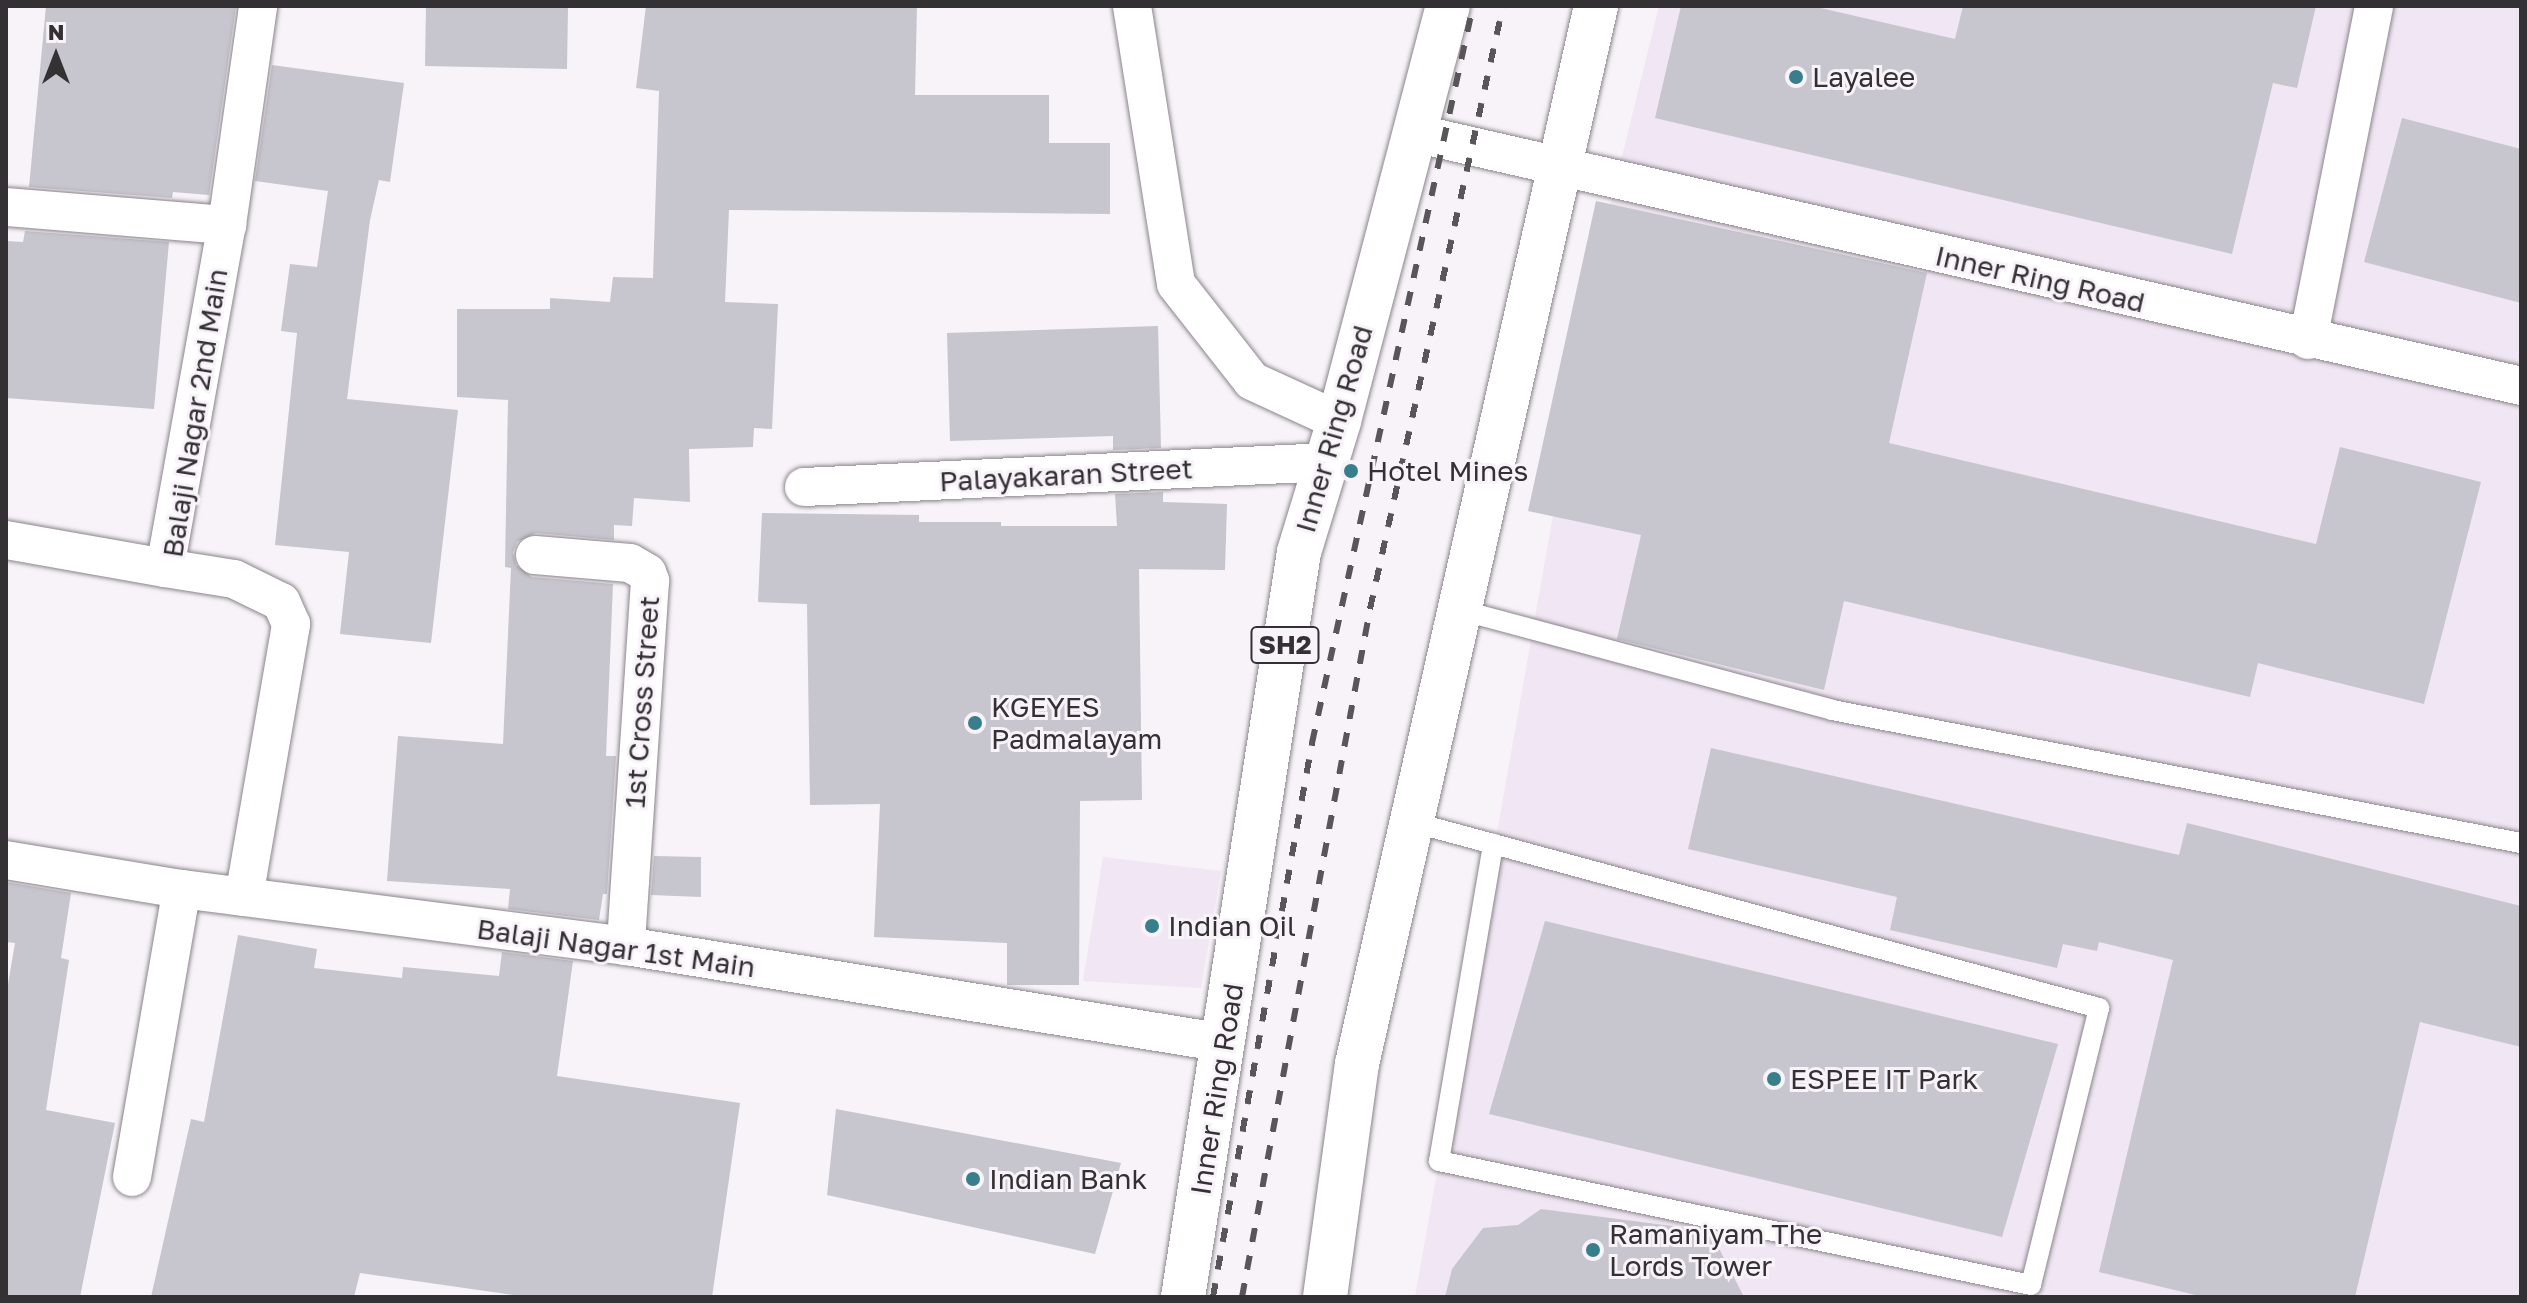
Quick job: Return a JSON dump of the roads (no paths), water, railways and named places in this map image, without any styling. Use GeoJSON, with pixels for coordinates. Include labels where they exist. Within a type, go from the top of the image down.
{"type":"FeatureCollection","features":[{"type":"Feature","properties":{"kind":"main road","name":"Inner Ring Road"},"geometry":{"type":"LineString","coordinates":[[1183,1297],[1225,1043],[1299,552],[1328,462],[1448,6]]}},
{"type":"Feature","properties":{"kind":"main road"},"geometry":{"type":"LineString","coordinates":[[1325,1297],[1357,1064],[1596,6]]}},
{"type":"Feature","properties":{"kind":"street","name":"Balaji Nagar 2nd Main"},"geometry":{"type":"LineString","coordinates":[[244,897],[261,781],[291,624],[281,602],[234,579],[165,568],[227,225],[258,6]]}},
{"type":"Feature","properties":{"kind":"street"},"geometry":{"type":"LineString","coordinates":[[1132,6],[1176,284],[1252,381],[1339,421]]}},
{"type":"Feature","properties":{"kind":"street"},"geometry":{"type":"LineString","coordinates":[[2308,340],[2374,6]]}},
{"type":"Feature","properties":{"kind":"street","name":"Inner Ring Road"},"geometry":{"type":"LineString","coordinates":[[1414,133],[2308,340],[2521,386]]}},
{"type":"Feature","properties":{"kind":"street"},"geometry":{"type":"LineString","coordinates":[[6,207],[227,225]]}},
{"type":"Feature","properties":{"kind":"street","name":"Palayakaran Street"},"geometry":{"type":"LineString","coordinates":[[804,487],[1328,462]]}},
{"type":"Feature","properties":{"kind":"street"},"geometry":{"type":"LineString","coordinates":[[6,540],[165,568]]}},
{"type":"Feature","properties":{"kind":"street","name":"1st Cross Street"},"geometry":{"type":"LineString","coordinates":[[535,555],[630,563],[647,573],[650,581],[626,946]]}},
{"type":"Feature","properties":{"kind":"street","name":"Balaji Nagar 1st Main"},"geometry":{"type":"LineString","coordinates":[[6,860],[182,889],[626,946],[1225,1043]]}},
{"type":"Feature","properties":{"kind":"street"},"geometry":{"type":"LineString","coordinates":[[132,1177],[182,889]]}},
{"type":"Feature","properties":{"kind":"lane"},"geometry":{"type":"LineString","coordinates":[[1460,610],[1832,710],[2521,843]]}},
{"type":"Feature","properties":{"kind":"lane"},"geometry":{"type":"LineString","coordinates":[[1412,822],[2099,1008],[2031,1285],[1439,1161],[1493,844]]}},
{"type":"Feature","properties":{"kind":"railway"},"geometry":{"type":"LineString","coordinates":[[1213,1297],[1312,743],[1473,6]]}},
{"type":"Feature","properties":{"kind":"railway"},"geometry":{"type":"LineString","coordinates":[[1242,1297],[1370,609],[1503,6]]}},
{"type":"Feature","properties":{"kind":"place","name":"Layalee"},"geometry":{"type":"Point","coordinates":[1796,77]}},
{"type":"Feature","properties":{"kind":"place","name":"Hotel Mines"},"geometry":{"type":"Point","coordinates":[1351,471]}},
{"type":"Feature","properties":{"kind":"place","name":"KGEYES Padmalayam"},"geometry":{"type":"Point","coordinates":[975,723]}},
{"type":"Feature","properties":{"kind":"place","name":"Indian Oil"},"geometry":{"type":"Point","coordinates":[1152,926]}},
{"type":"Feature","properties":{"kind":"place","name":"ESPEE IT Park"},"geometry":{"type":"Point","coordinates":[1774,1079]}},
{"type":"Feature","properties":{"kind":"place","name":"Indian Bank"},"geometry":{"type":"Point","coordinates":[973,1179]}},
{"type":"Feature","properties":{"kind":"place","name":"Ramaniyam The Lords Tower"},"geometry":{"type":"Point","coordinates":[1593,1250]}}]}
